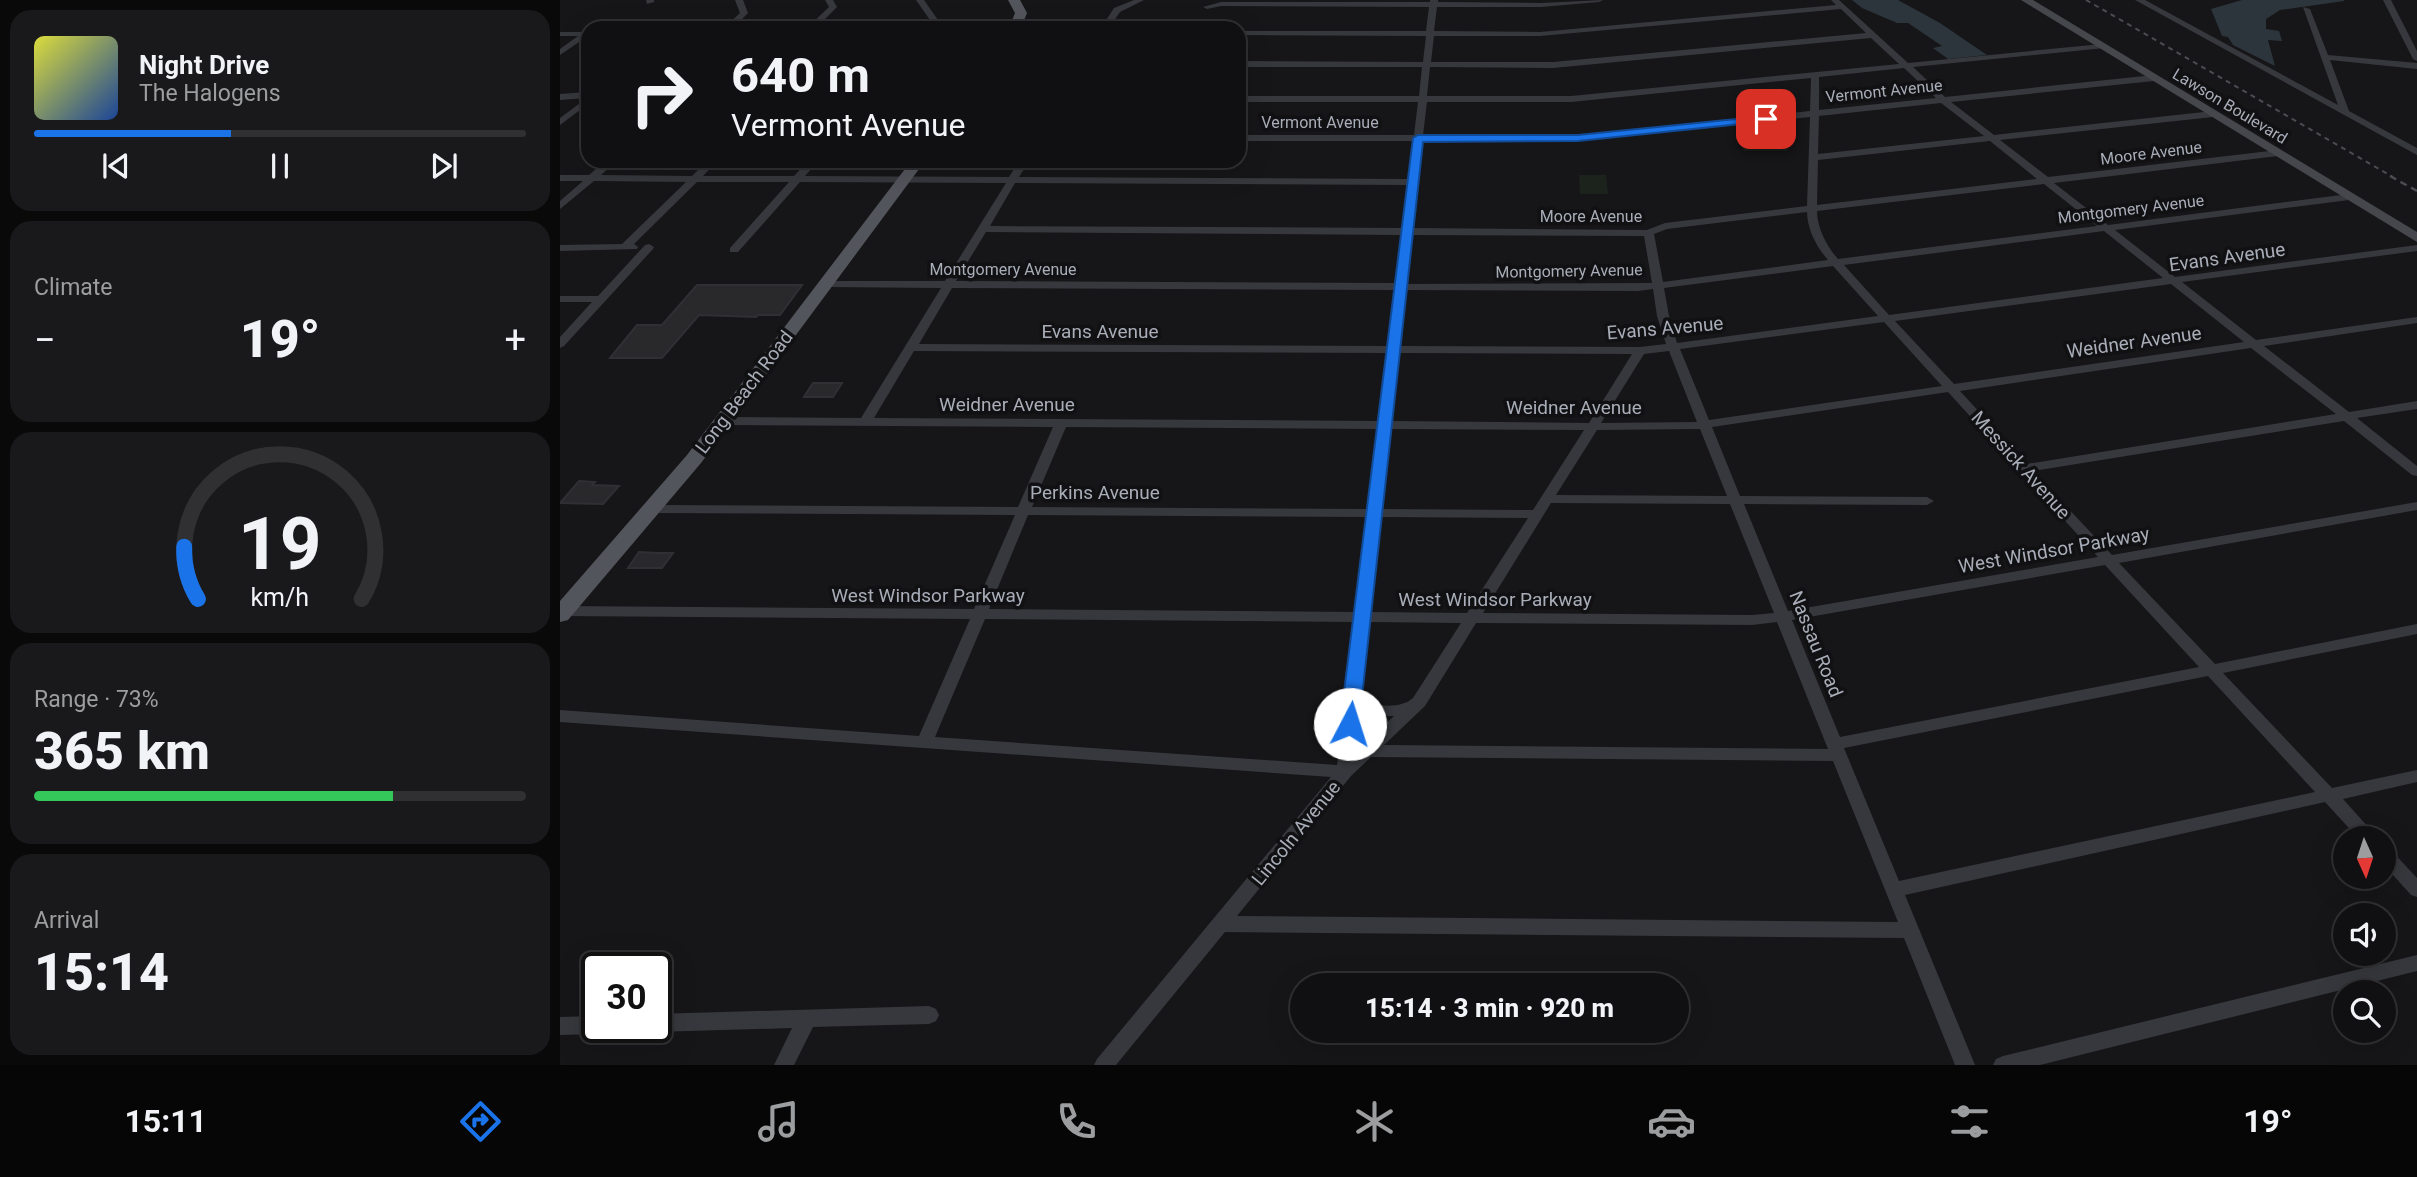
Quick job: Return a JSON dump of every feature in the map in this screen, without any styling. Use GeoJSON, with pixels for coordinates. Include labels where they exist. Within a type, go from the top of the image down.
{"type":"FeatureCollection","features":[{"type":"Feature","properties":{"kind":"main road"},"geometry":{"type":"LineString","coordinates":[[1014,0],[1021,13],[1018,21]]}},
{"type":"Feature","properties":{"kind":"main road","name":"Lawson Boulevard"},"geometry":{"type":"LineString","coordinates":[[2026,0],[2417,238]]}},
{"type":"Feature","properties":{"kind":"main road","name":"Long Beach Road"},"geometry":{"type":"LineString","coordinates":[[561,613],[723,421],[913,168]]}},
{"type":"Feature","properties":{"kind":"street"},"geometry":{"type":"LineString","coordinates":[[735,21],[744,13],[739,0]]}},
{"type":"Feature","properties":{"kind":"street"},"geometry":{"type":"LineString","coordinates":[[818,21],[833,7],[829,0]]}},
{"type":"Feature","properties":{"kind":"street"},"geometry":{"type":"LineString","coordinates":[[920,0],[934,21]]}},
{"type":"Feature","properties":{"kind":"street"},"geometry":{"type":"LineString","coordinates":[[1110,21],[1117,10],[1140,0]]}},
{"type":"Feature","properties":{"kind":"street"},"geometry":{"type":"LineString","coordinates":[[1207,7],[1277,2],[1541,5],[1599,0]]}},
{"type":"Feature","properties":{"kind":"street"},"geometry":{"type":"LineString","coordinates":[[1835,0],[1943,100],[1990,139],[2417,472]]}},
{"type":"Feature","properties":{"kind":"street"},"geometry":{"type":"LineString","coordinates":[[2139,0],[2417,152]]}},
{"type":"Feature","properties":{"kind":"street"},"geometry":{"type":"LineString","coordinates":[[2388,0],[2417,59]]}},
{"type":"Feature","properties":{"kind":"street"},"geometry":{"type":"LineString","coordinates":[[2167,2],[2170,17]]}},
{"type":"Feature","properties":{"kind":"street"},"geometry":{"type":"LineString","coordinates":[[560,716],[1345,772],[1434,3]]}},
{"type":"Feature","properties":{"kind":"street"},"geometry":{"type":"LineString","coordinates":[[1246,33],[1553,33],[1843,7]]}},
{"type":"Feature","properties":{"kind":"street"},"geometry":{"type":"LineString","coordinates":[[2306,9],[2346,114]]}},
{"type":"Feature","properties":{"kind":"street"},"geometry":{"type":"LineString","coordinates":[[560,34],[581,34]]}},
{"type":"Feature","properties":{"kind":"street"},"geometry":{"type":"LineString","coordinates":[[1246,64],[1564,64],[1874,35]]}},
{"type":"Feature","properties":{"kind":"street"},"geometry":{"type":"LineString","coordinates":[[560,53],[581,38]]}},
{"type":"Feature","properties":{"kind":"street"},"geometry":{"type":"LineString","coordinates":[[1246,99],[1571,99],[2102,47]]}},
{"type":"Feature","properties":{"kind":"street"},"geometry":{"type":"LineString","coordinates":[[2325,57],[2417,66]]}},
{"type":"Feature","properties":{"kind":"street","name":"Messick Avenue"},"geometry":{"type":"LineString","coordinates":[[1815,75],[1812,208],[1816,235],[1834,262],[2357,826]]}},
{"type":"Feature","properties":{"kind":"street","name":"Vermont Avenue"},"geometry":{"type":"LineString","coordinates":[[1246,138],[1578,138],[2154,78]]}},
{"type":"Feature","properties":{"kind":"street"},"geometry":{"type":"LineString","coordinates":[[560,97],[581,97]]}},
{"type":"Feature","properties":{"kind":"street"},"geometry":{"type":"LineString","coordinates":[[560,122],[581,103]]}},
{"type":"Feature","properties":{"kind":"street"},"geometry":{"type":"LineString","coordinates":[[1812,158],[2213,114]]}},
{"type":"Feature","properties":{"kind":"street","name":"Moore Avenue"},"geometry":{"type":"LineString","coordinates":[[983,229],[1649,233],[1665,226],[2277,153]]}},
{"type":"Feature","properties":{"kind":"street"},"geometry":{"type":"LineString","coordinates":[[560,206],[603,168]]}},
{"type":"Feature","properties":{"kind":"street"},"geometry":{"type":"LineString","coordinates":[[625,247],[705,168]]}},
{"type":"Feature","properties":{"kind":"street"},"geometry":{"type":"LineString","coordinates":[[734,250],[807,168]]}},
{"type":"Feature","properties":{"kind":"street"},"geometry":{"type":"LineString","coordinates":[[865,422],[1020,168]]}},
{"type":"Feature","properties":{"kind":"street"},"geometry":{"type":"LineString","coordinates":[[560,178],[1413,182]]}},
{"type":"Feature","properties":{"kind":"street","name":"Montgomery Avenue"},"geometry":{"type":"LineString","coordinates":[[826,284],[1639,288],[2349,197]]}},
{"type":"Feature","properties":{"kind":"street","name":"Nassau Road"},"geometry":{"type":"LineString","coordinates":[[1649,233],[1663,316],[1672,347],[1965,1065]]}},
{"type":"Feature","properties":{"kind":"street"},"geometry":{"type":"LineString","coordinates":[[560,248],[649,247],[560,344]]}},
{"type":"Feature","properties":{"kind":"street","name":"Evans Avenue"},"geometry":{"type":"LineString","coordinates":[[911,347],[1640,351],[2417,248]]}},
{"type":"Feature","properties":{"kind":"street"},"geometry":{"type":"LineString","coordinates":[[560,299],[601,299]]}},
{"type":"Feature","properties":{"kind":"street","name":"Weidner Avenue"},"geometry":{"type":"LineString","coordinates":[[723,421],[1705,425],[2417,320]]}},
{"type":"Feature","properties":{"kind":"street","name":"Lincoln Avenue"},"geometry":{"type":"LineString","coordinates":[[1104,1065],[1345,772],[1413,707],[1437,677],[1640,351]]}},
{"type":"Feature","properties":{"kind":"street"},"geometry":{"type":"LineString","coordinates":[[2025,468],[2417,405]]}},
{"type":"Feature","properties":{"kind":"street"},"geometry":{"type":"LineString","coordinates":[[925,741],[1061,423]]}},
{"type":"Feature","properties":{"kind":"street"},"geometry":{"type":"LineString","coordinates":[[1549,499],[1927,501]]}},
{"type":"Feature","properties":{"kind":"street","name":"West Windsor Parkway"},"geometry":{"type":"LineString","coordinates":[[561,613],[1752,620],[1783,617],[2417,506]]}},
{"type":"Feature","properties":{"kind":"street","name":"Perkins Avenue"},"geometry":{"type":"LineString","coordinates":[[651,509],[1539,514]]}},
{"type":"Feature","properties":{"kind":"street"},"geometry":{"type":"LineString","coordinates":[[1367,751],[1837,750],[2211,669],[2417,629]]}},
{"type":"Feature","properties":{"kind":"street"},"geometry":{"type":"LineString","coordinates":[[1352,701],[1361,708],[1384,712],[1413,707]]}},
{"type":"Feature","properties":{"kind":"street"},"geometry":{"type":"LineString","coordinates":[[1894,890],[2417,776]]}},
{"type":"Feature","properties":{"kind":"street"},"geometry":{"type":"LineString","coordinates":[[2396,867],[2417,890]]}},
{"type":"Feature","properties":{"kind":"street"},"geometry":{"type":"LineString","coordinates":[[1221,924],[1910,930]]}},
{"type":"Feature","properties":{"kind":"street"},"geometry":{"type":"LineString","coordinates":[[2003,1065],[2417,963]]}},
{"type":"Feature","properties":{"kind":"street"},"geometry":{"type":"LineString","coordinates":[[672,1023],[929,1015]]}},
{"type":"Feature","properties":{"kind":"street"},"geometry":{"type":"LineString","coordinates":[[784,1065],[807,1019]]}},
{"type":"Feature","properties":{"kind":"street"},"geometry":{"type":"LineString","coordinates":[[560,1026],[581,1025]]}},
{"type":"Feature","properties":{"kind":"shaded area"},"geometry":{"type":"Polygon","coordinates":[[[1852,0],[1898,0],[1940,23],[1987,55],[1948,59],[1933,48],[1942,46],[1908,23],[1897,23],[1862,8],[1852,0]]]}},
{"type":"Feature","properties":{"kind":"shaded area"},"geometry":{"type":"Polygon","coordinates":[[[2242,0],[2344,1],[2280,10],[2266,19],[2266,29],[2279,31],[2282,41],[2268,40],[2275,66],[2233,45],[2228,37],[2222,36],[2211,9],[2242,0]]]}},
{"type":"Feature","properties":{"kind":"shaded area"},"geometry":{"type":"Polygon","coordinates":[[[1785,131],[1788,151],[1744,151],[1737,135],[1785,131]]]}},
{"type":"Feature","properties":{"kind":"shaded area"},"geometry":{"type":"Polygon","coordinates":[[[1579,175],[1606,175],[1608,194],[1580,194],[1579,175]]]}},
{"type":"Feature","properties":{"kind":"building"},"geometry":{"type":"Polygon","coordinates":[[[697,285],[802,285],[780,315],[699,315],[662,358],[610,358],[637,325],[662,325],[697,285]]]}},
{"type":"Feature","properties":{"kind":"building"},"geometry":{"type":"Polygon","coordinates":[[[813,383],[842,383],[833,397],[804,397],[813,383]]]}},
{"type":"Feature","properties":{"kind":"building"},"geometry":{"type":"Polygon","coordinates":[[[579,481],[595,482],[592,485],[619,486],[603,504],[560,503],[579,481]]]}},
{"type":"Feature","properties":{"kind":"building"},"geometry":{"type":"Polygon","coordinates":[[[639,552],[673,553],[662,568],[628,568],[639,552]]]}},
{"type":"Feature","properties":{"kind":"railway"},"geometry":{"type":"LineString","coordinates":[[2086,0],[2393,177]]}},
{"type":"Feature","properties":{"kind":"railway"},"geometry":{"type":"LineString","coordinates":[[2390,176],[2417,191]]}},
{"type":"Feature","properties":{"kind":"route"},"geometry":{"type":"LineString","coordinates":[[1350,724],[1418,138],[1578,138],[1766,119]]}}]}
